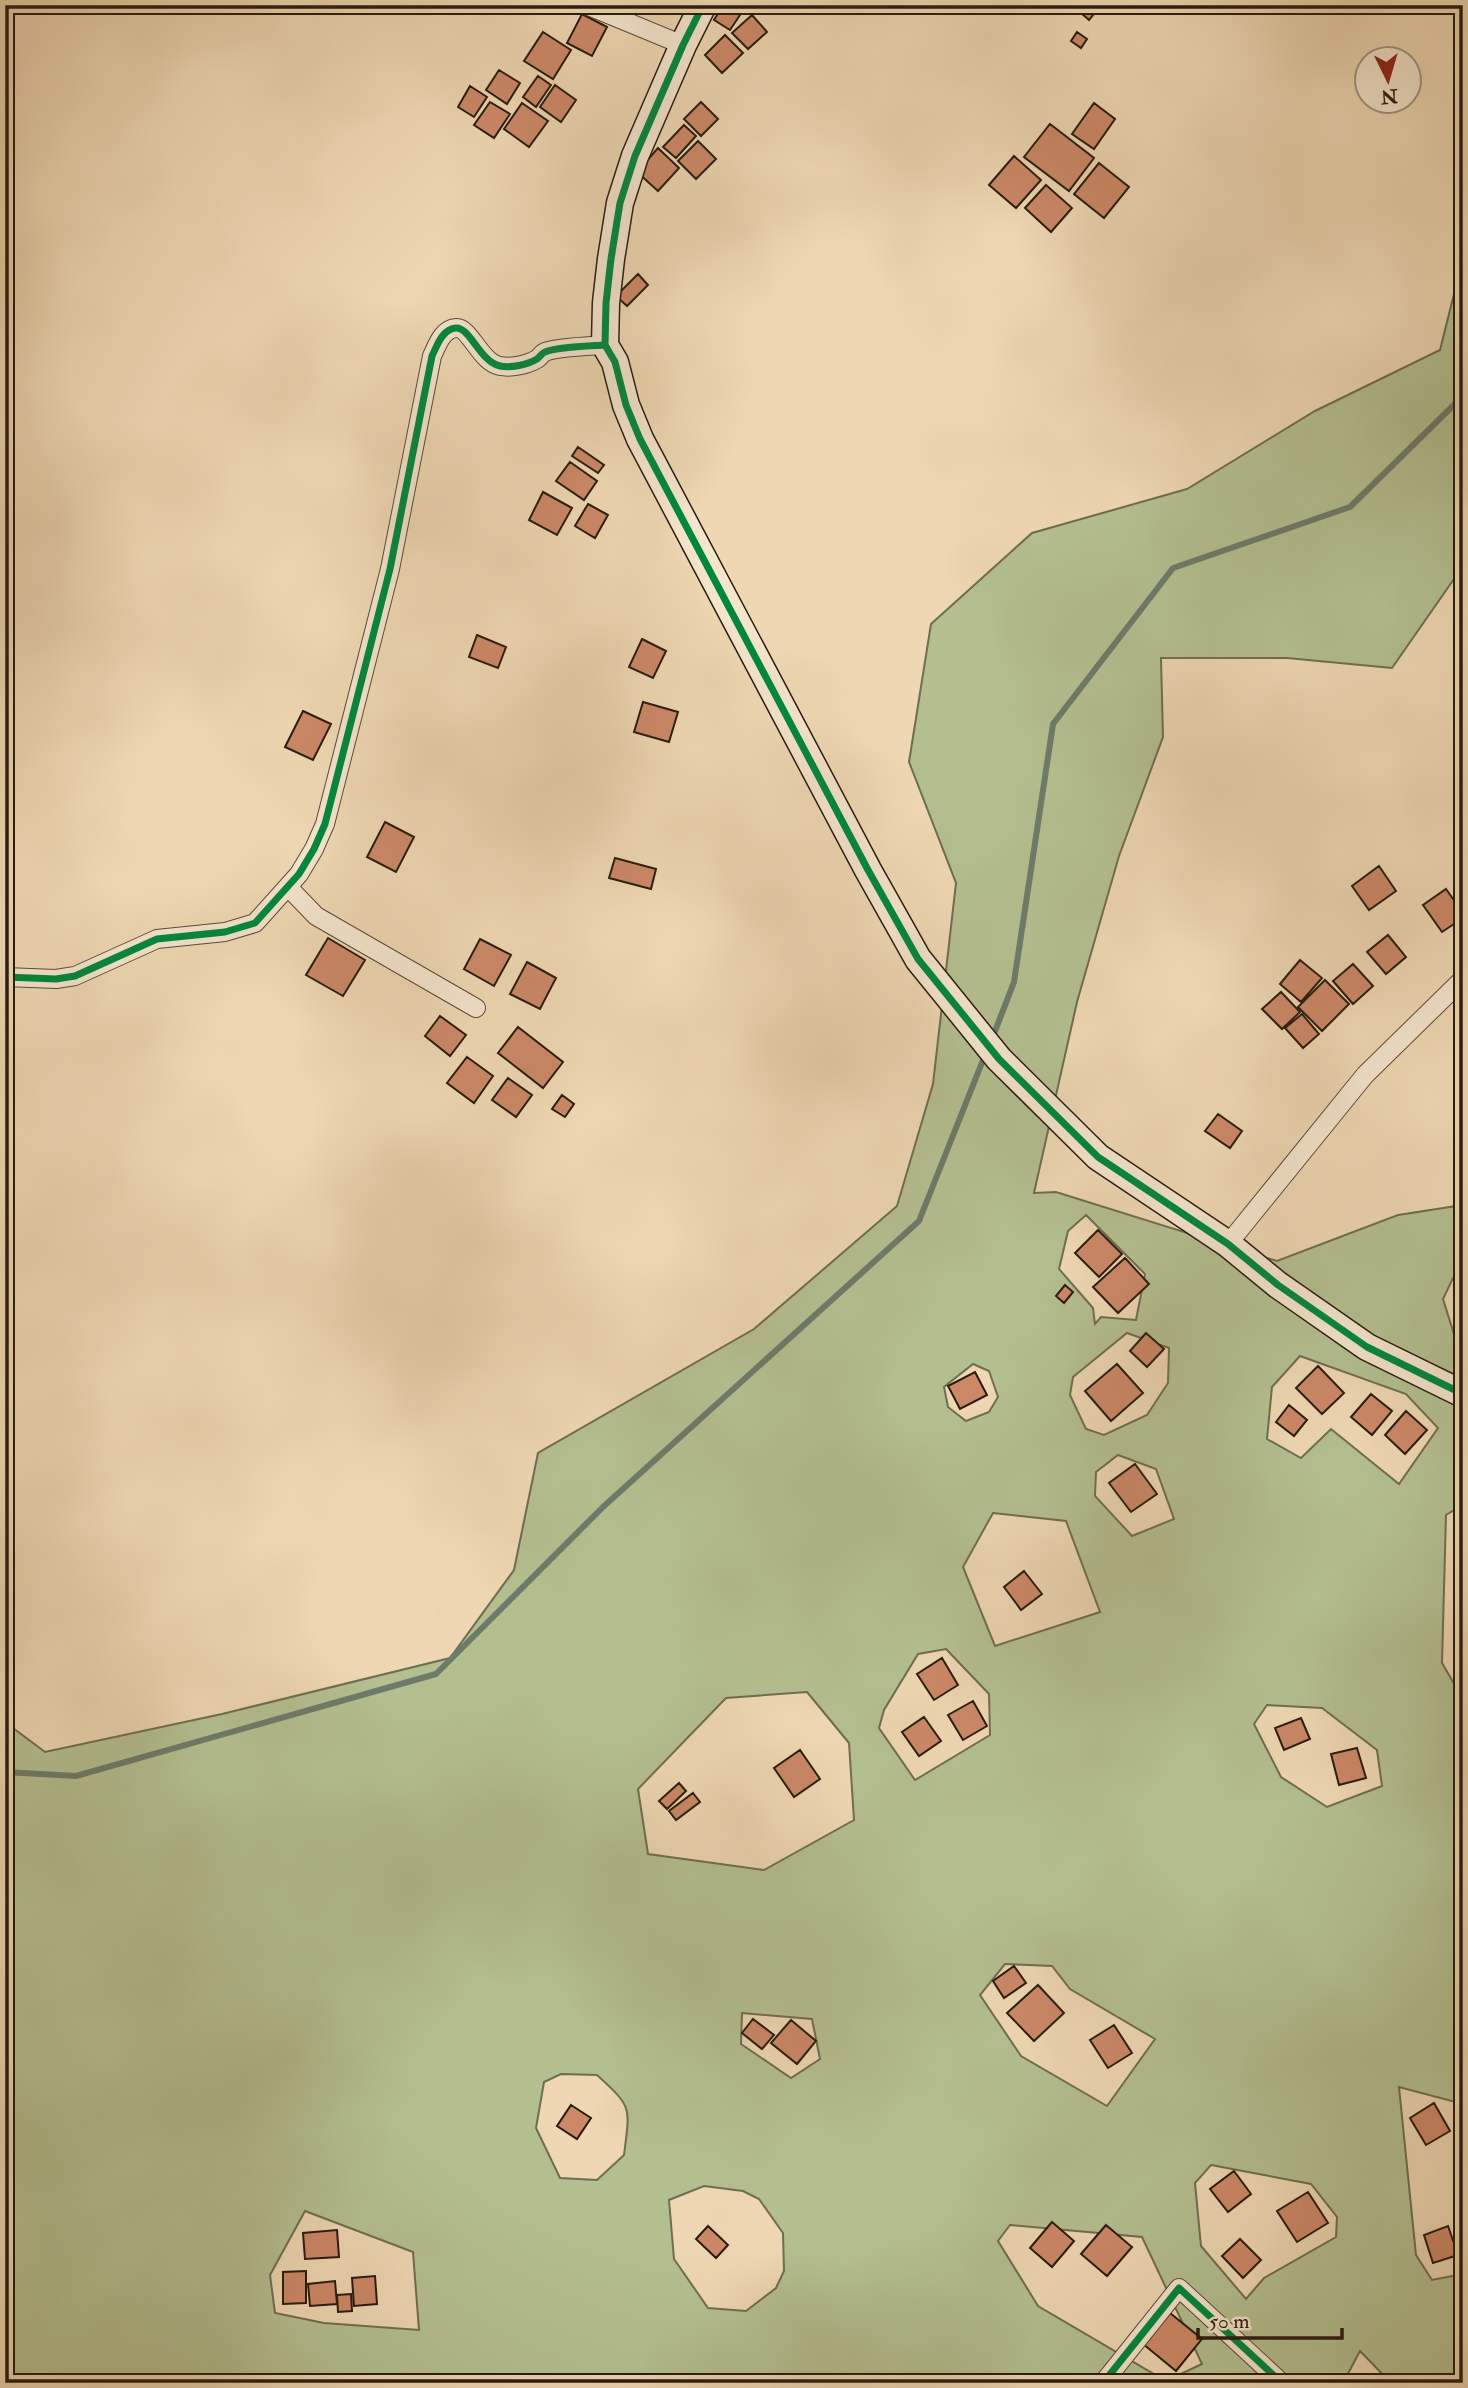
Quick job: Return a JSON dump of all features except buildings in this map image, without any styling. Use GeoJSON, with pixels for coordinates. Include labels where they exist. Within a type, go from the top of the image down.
{"type":"FeatureCollection","features":[{"type":"Feature","properties":{"kind":"street"},"geometry":{"type":"LineString","coordinates":[[586,5],[683,45]]}},
{"type":"Feature","properties":{"kind":"street"},"geometry":{"type":"LineString","coordinates":[[703,5],[635,156],[620,203],[606,303],[605,345],[615,362],[626,405],[640,439],[868,870],[918,959],[999,1059],[1098,1157],[1228,1244],[1278,1285],[1367,1347],[1463,1394]]}},
{"type":"Feature","properties":{"kind":"street"},"geometry":{"type":"LineString","coordinates":[[5,977],[56,979],[75,976],[157,939],[225,932],[255,923],[289,888],[314,849],[325,824],[390,569],[432,356],[438,342],[446,331],[455,328],[463,330],[486,360],[499,366],[518,366],[534,360],[546,351],[605,345]]}},
{"type":"Feature","properties":{"kind":"street"},"geometry":{"type":"LineString","coordinates":[[289,888],[316,916],[476,1008]]}},
{"type":"Feature","properties":{"kind":"street"},"geometry":{"type":"LineString","coordinates":[[1228,1244],[1365,1075],[1463,979]]}},
{"type":"Feature","properties":{"kind":"street"},"geometry":{"type":"LineString","coordinates":[[1103,2383],[1178,2288],[1282,2383]]}},
{"type":"Feature","properties":{"kind":"green space"},"geometry":{"type":"Polygon","coordinates":[[[1463,258],[1463,566],[1392,668],[1287,658],[1161,658],[1163,737],[1119,856],[1077,1002],[1034,1193],[1056,1192],[1277,1261],[1398,1215],[1463,1205],[1463,1275],[1453,1278],[1443,1299],[1463,1363],[1463,1505],[1446,1515],[1442,1663],[1463,1699],[1463,2104],[1399,2087],[1416,2255],[1432,2280],[1463,2274],[1463,2383],[1391,2383],[1360,2351],[1343,2383],[5,2383],[5,1722],[45,1752],[222,1714],[450,1658],[514,1570],[538,1453],[754,1329],[897,1206],[933,1084],[956,883],[909,762],[931,624],[1032,533],[1187,489],[1315,411],[1440,350],[1463,258]],[[1086,1215],[1068,1231],[1059,1269],[1093,1308],[1095,1324],[1101,1317],[1136,1320],[1145,1274],[1086,1215]],[[1127,1333],[1073,1377],[1070,1395],[1086,1429],[1104,1435],[1147,1415],[1168,1383],[1169,1348],[1127,1333]],[[1300,1356],[1272,1387],[1267,1439],[1301,1458],[1331,1429],[1399,1484],[1438,1428],[1406,1394],[1300,1356]],[[973,1364],[944,1387],[948,1407],[966,1421],[989,1412],[998,1397],[989,1371],[973,1364]],[[1118,1455],[1096,1472],[1095,1496],[1132,1536],[1174,1519],[1156,1469],[1118,1455]],[[993,1513],[963,1567],[995,1646],[1100,1612],[1066,1521],[993,1513]],[[946,1649],[918,1654],[884,1710],[879,1728],[915,1780],[990,1735],[989,1694],[946,1649]],[[807,1692],[726,1698],[638,1789],[648,1854],[764,1870],[854,1820],[849,1743],[807,1692]],[[1267,1705],[1254,1724],[1281,1777],[1327,1807],[1382,1786],[1377,1750],[1322,1708],[1267,1705]],[[1005,1964],[980,1995],[1021,2056],[1107,2106],[1155,2039],[1070,1989],[1052,1966],[1005,1964]],[[742,2013],[741,2044],[791,2078],[820,2059],[812,2019],[742,2013]],[[561,2074],[544,2082],[536,2128],[560,2178],[597,2180],[624,2155],[628,2117],[626,2109],[623,2102],[597,2075],[561,2074]],[[1211,2165],[1195,2183],[1201,2246],[1246,2299],[1264,2278],[1336,2237],[1337,2217],[1311,2184],[1211,2165]],[[704,2186],[669,2200],[674,2259],[708,2308],[746,2311],[776,2288],[784,2271],[783,2233],[759,2199],[743,2191],[704,2186]],[[305,2211],[270,2275],[275,2313],[324,2323],[419,2330],[413,2252],[305,2211]],[[1010,2225],[998,2241],[1038,2306],[1166,2381],[1202,2364],[1142,2237],[1010,2225]]]}},
{"type":"Feature","properties":{"kind":"waterway"},"geometry":{"type":"LineString","coordinates":[[992,1039],[1014,982],[1053,724],[1173,568],[1350,507],[1463,396]]}},
{"type":"Feature","properties":{"kind":"waterway"},"geometry":{"type":"LineString","coordinates":[[5,1772],[76,1776],[436,1674],[603,1507],[919,1221],[985,1055]]}},
{"type":"Feature","properties":{"kind":"cycle path"},"geometry":{"type":"LineString","coordinates":[[703,5],[635,156],[620,203],[606,303],[605,345],[615,362],[626,405],[640,439],[868,870],[918,959],[999,1059],[1098,1157],[1228,1244],[1278,1285],[1367,1347],[1463,1394]]}},
{"type":"Feature","properties":{"kind":"cycle path"},"geometry":{"type":"LineString","coordinates":[[5,977],[56,979],[75,976],[157,939],[225,932],[255,923],[299,874],[325,824],[390,569],[432,356],[441,339],[447,331],[461,329],[487,358],[504,367],[529,363],[550,350],[605,345]]}},
{"type":"Feature","properties":{"kind":"cycle path"},"geometry":{"type":"LineString","coordinates":[[1103,2383],[1179,2288],[1282,2383]]}}]}
